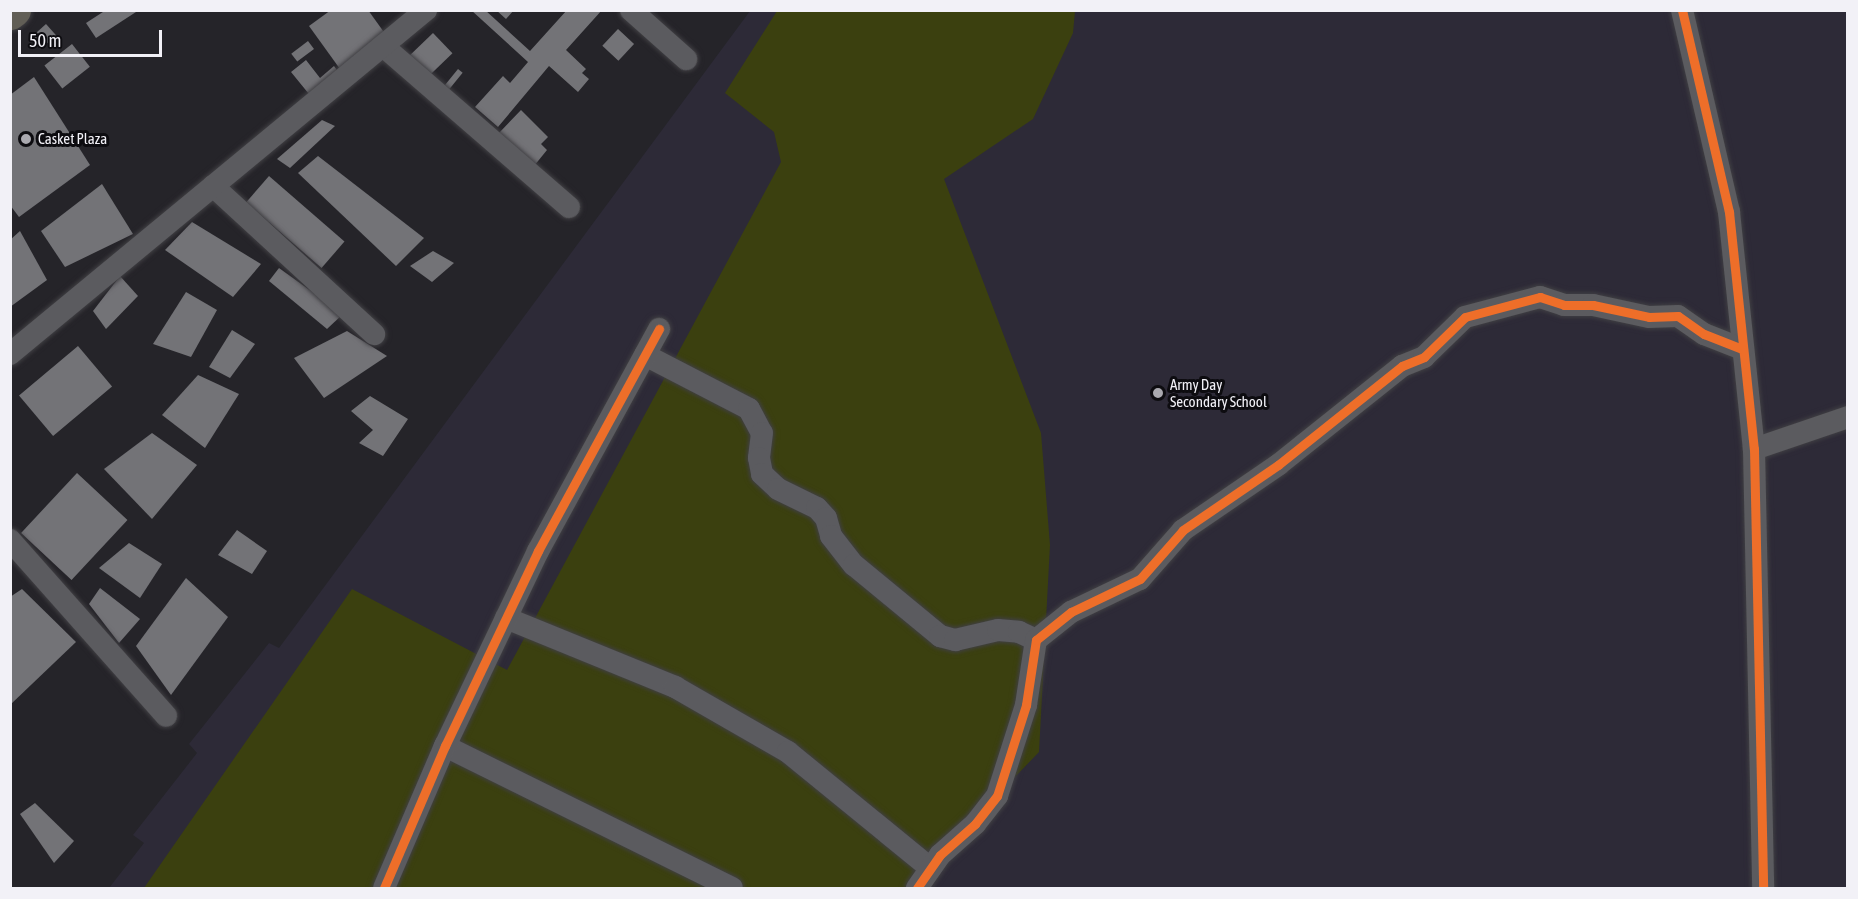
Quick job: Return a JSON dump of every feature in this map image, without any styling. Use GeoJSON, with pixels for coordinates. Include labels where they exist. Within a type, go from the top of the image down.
{"type":"FeatureCollection","features":[{"type":"Feature","properties":{"kind":"highway"},"geometry":{"type":"LineString","coordinates":[[10,13],[14,10]]}},
{"type":"Feature","properties":{"kind":"street"},"geometry":{"type":"LineString","coordinates":[[10,354],[426,10]]}},
{"type":"Feature","properties":{"kind":"street"},"geometry":{"type":"LineString","coordinates":[[631,10],[686,59]]}},
{"type":"Feature","properties":{"kind":"street"},"geometry":{"type":"LineString","coordinates":[[1682,10],[1729,212],[1754,449],[1763,888]]}},
{"type":"Feature","properties":{"kind":"street"},"geometry":{"type":"LineString","coordinates":[[383,46],[569,207]]}},
{"type":"Feature","properties":{"kind":"street"},"geometry":{"type":"LineString","coordinates":[[213,186],[374,334]]}},
{"type":"Feature","properties":{"kind":"street"},"geometry":{"type":"LineString","coordinates":[[917,888],[930,868],[960,834],[987,812],[997,796],[1026,705],[1036,640],[1071,612],[1140,579],[1183,530],[1278,465],[1402,366],[1424,357],[1465,316],[1540,297],[1551,303],[1593,305],[1639,316],[1678,316],[1704,334],[1742,349]]}},
{"type":"Feature","properties":{"kind":"street"},"geometry":{"type":"LineString","coordinates":[[384,888],[445,746],[506,618],[659,329]]}},
{"type":"Feature","properties":{"kind":"street"},"geometry":{"type":"LineString","coordinates":[[645,355],[749,409],[762,433],[759,458],[762,474],[778,489],[817,508],[826,518],[831,536],[854,565],[940,636],[955,640],[998,630],[1019,632],[1036,640]]}},
{"type":"Feature","properties":{"kind":"street"},"geometry":{"type":"LineString","coordinates":[[1754,449],[1848,417]]}},
{"type":"Feature","properties":{"kind":"street"},"geometry":{"type":"LineString","coordinates":[[10,540],[166,716]]}},
{"type":"Feature","properties":{"kind":"street"},"geometry":{"type":"LineString","coordinates":[[506,618],[675,687],[788,752],[930,868]]}},
{"type":"Feature","properties":{"kind":"street"},"geometry":{"type":"LineString","coordinates":[[445,746],[732,888]]}},
{"type":"Feature","properties":{"kind":"shaded area","name":"Army Day Secondary School"},"geometry":{"type":"Polygon","coordinates":[[[750,11],[1847,11],[1847,888],[109,888],[144,843],[133,835],[197,753],[189,744],[269,643],[279,648],[750,11]]]}},
{"type":"Feature","properties":{"kind":"green space"},"geometry":{"type":"Polygon","coordinates":[[[777,11],[1075,11],[1073,33],[1033,119],[944,179],[1041,433],[1050,545],[1039,752],[908,888],[144,888],[352,589],[507,670],[781,162],[774,132],[725,93],[777,11]]]}},
{"type":"Feature","properties":{"kind":"building"},"geometry":{"type":"Polygon","coordinates":[[[106,10],[135,10],[136,12],[96,38],[86,23],[106,10]]]}},
{"type":"Feature","properties":{"kind":"building"},"geometry":{"type":"Polygon","coordinates":[[[331,10],[368,10],[386,35],[340,69],[309,26],[331,10]]]}},
{"type":"Feature","properties":{"kind":"building"},"geometry":{"type":"Polygon","coordinates":[[[471,10],[485,10],[530,51],[567,10],[602,10],[566,50],[586,69],[582,73],[589,79],[578,92],[549,66],[498,127],[475,107],[503,76],[510,83],[528,62],[471,10]]]}},
{"type":"Feature","properties":{"kind":"building"},"geometry":{"type":"Polygon","coordinates":[[[496,10],[514,10],[506,19],[496,10]]]}},
{"type":"Feature","properties":{"kind":"building"},"geometry":{"type":"Polygon","coordinates":[[[46,24],[56,35],[40,49],[30,38],[46,24]]]}},
{"type":"Feature","properties":{"kind":"building"},"geometry":{"type":"Polygon","coordinates":[[[618,29],[634,44],[618,61],[602,46],[618,29]]]}},
{"type":"Feature","properties":{"kind":"building"},"geometry":{"type":"Polygon","coordinates":[[[433,33],[452,53],[427,77],[408,57],[433,33]]]}},
{"type":"Feature","properties":{"kind":"building"},"geometry":{"type":"Polygon","coordinates":[[[308,41],[314,49],[297,62],[291,54],[308,41]]]}},
{"type":"Feature","properties":{"kind":"building"},"geometry":{"type":"Polygon","coordinates":[[[72,44],[90,67],[62,88],[44,66],[72,44]]]}},
{"type":"Feature","properties":{"kind":"building"},"geometry":{"type":"Polygon","coordinates":[[[306,60],[320,78],[334,66],[342,77],[313,99],[291,72],[306,60]]]}},
{"type":"Feature","properties":{"kind":"building"},"geometry":{"type":"Polygon","coordinates":[[[458,69],[463,73],[449,89],[445,85],[458,69]]]}},
{"type":"Feature","properties":{"kind":"building"},"geometry":{"type":"Polygon","coordinates":[[[34,77],[90,165],[19,217],[10,205],[10,95],[34,77]]]}},
{"type":"Feature","properties":{"kind":"building"},"geometry":{"type":"Polygon","coordinates":[[[521,110],[548,137],[541,144],[547,150],[534,166],[498,134],[521,110]]]}},
{"type":"Feature","properties":{"kind":"building"},"geometry":{"type":"Polygon","coordinates":[[[322,120],[335,126],[290,168],[277,159],[322,120]]]}},
{"type":"Feature","properties":{"kind":"building"},"geometry":{"type":"Polygon","coordinates":[[[318,156],[424,238],[396,266],[298,173],[318,156]]]}},
{"type":"Feature","properties":{"kind":"building"},"geometry":{"type":"Polygon","coordinates":[[[269,176],[344,242],[322,268],[246,202],[269,176]]]}},
{"type":"Feature","properties":{"kind":"building"},"geometry":{"type":"Polygon","coordinates":[[[102,184],[133,234],[65,267],[41,231],[102,184]]]}},
{"type":"Feature","properties":{"kind":"building"},"geometry":{"type":"Polygon","coordinates":[[[192,222],[261,264],[233,297],[165,250],[192,222]]]}},
{"type":"Feature","properties":{"kind":"building"},"geometry":{"type":"Polygon","coordinates":[[[20,231],[47,280],[10,307],[10,240],[20,231]]]}},
{"type":"Feature","properties":{"kind":"building"},"geometry":{"type":"Polygon","coordinates":[[[433,251],[454,263],[432,282],[410,266],[433,251]]]}},
{"type":"Feature","properties":{"kind":"building"},"geometry":{"type":"Polygon","coordinates":[[[279,268],[343,314],[327,329],[269,281],[279,268]]]}},
{"type":"Feature","properties":{"kind":"building"},"geometry":{"type":"Polygon","coordinates":[[[120,276],[138,296],[106,329],[93,311],[120,276]]]}},
{"type":"Feature","properties":{"kind":"building"},"geometry":{"type":"Polygon","coordinates":[[[186,292],[217,310],[191,357],[153,344],[186,292]]]}},
{"type":"Feature","properties":{"kind":"building"},"geometry":{"type":"Polygon","coordinates":[[[232,330],[255,344],[230,378],[209,367],[232,330]]]}},
{"type":"Feature","properties":{"kind":"building"},"geometry":{"type":"Polygon","coordinates":[[[347,331],[387,356],[324,398],[294,358],[347,331]]]}},
{"type":"Feature","properties":{"kind":"building"},"geometry":{"type":"Polygon","coordinates":[[[78,346],[112,387],[53,436],[19,395],[78,346]]]}},
{"type":"Feature","properties":{"kind":"building"},"geometry":{"type":"Polygon","coordinates":[[[198,375],[239,394],[205,448],[162,415],[198,375]]]}},
{"type":"Feature","properties":{"kind":"building"},"geometry":{"type":"Polygon","coordinates":[[[370,396],[408,419],[383,456],[359,443],[373,430],[351,411],[370,396]]]}},
{"type":"Feature","properties":{"kind":"building"},"geometry":{"type":"Polygon","coordinates":[[[152,433],[197,465],[152,519],[104,469],[152,433]]]}},
{"type":"Feature","properties":{"kind":"building"},"geometry":{"type":"Polygon","coordinates":[[[77,473],[127,520],[72,580],[21,533],[77,473]]]}},
{"type":"Feature","properties":{"kind":"building"},"geometry":{"type":"Polygon","coordinates":[[[237,530],[267,551],[252,574],[218,555],[237,530]]]}},
{"type":"Feature","properties":{"kind":"building"},"geometry":{"type":"Polygon","coordinates":[[[129,543],[162,564],[140,598],[99,568],[129,543]]]}},
{"type":"Feature","properties":{"kind":"building"},"geometry":{"type":"Polygon","coordinates":[[[186,578],[228,617],[171,695],[136,646],[186,578]]]}},
{"type":"Feature","properties":{"kind":"building"},"geometry":{"type":"Polygon","coordinates":[[[100,588],[140,619],[119,643],[89,604],[100,588]]]}},
{"type":"Feature","properties":{"kind":"building"},"geometry":{"type":"Polygon","coordinates":[[[22,589],[76,642],[10,705],[10,597],[22,589]]]}},
{"type":"Feature","properties":{"kind":"building"},"geometry":{"type":"Polygon","coordinates":[[[35,803],[74,841],[54,863],[20,814],[35,803]]]}},
{"type":"Feature","properties":{"kind":"cycle path"},"geometry":{"type":"LineString","coordinates":[[1682,10],[1729,212],[1754,449],[1763,888]]}},
{"type":"Feature","properties":{"kind":"cycle path"},"geometry":{"type":"LineString","coordinates":[[917,888],[940,855],[975,824],[997,796],[1026,705],[1036,640],[1071,612],[1140,579],[1183,530],[1278,465],[1402,366],[1424,357],[1465,317],[1540,297],[1564,305],[1593,305],[1649,317],[1678,316],[1704,334],[1742,349]]}},
{"type":"Feature","properties":{"kind":"cycle path"},"geometry":{"type":"LineString","coordinates":[[384,888],[445,746],[538,551],[659,329]]}},
{"type":"Feature","properties":{"kind":"place","name":"Casket Plaza"},"geometry":{"type":"Point","coordinates":[26,139]}},
{"type":"Feature","properties":{"kind":"place","name":"Army Day Secondary School"},"geometry":{"type":"Point","coordinates":[1158,393]}}]}
